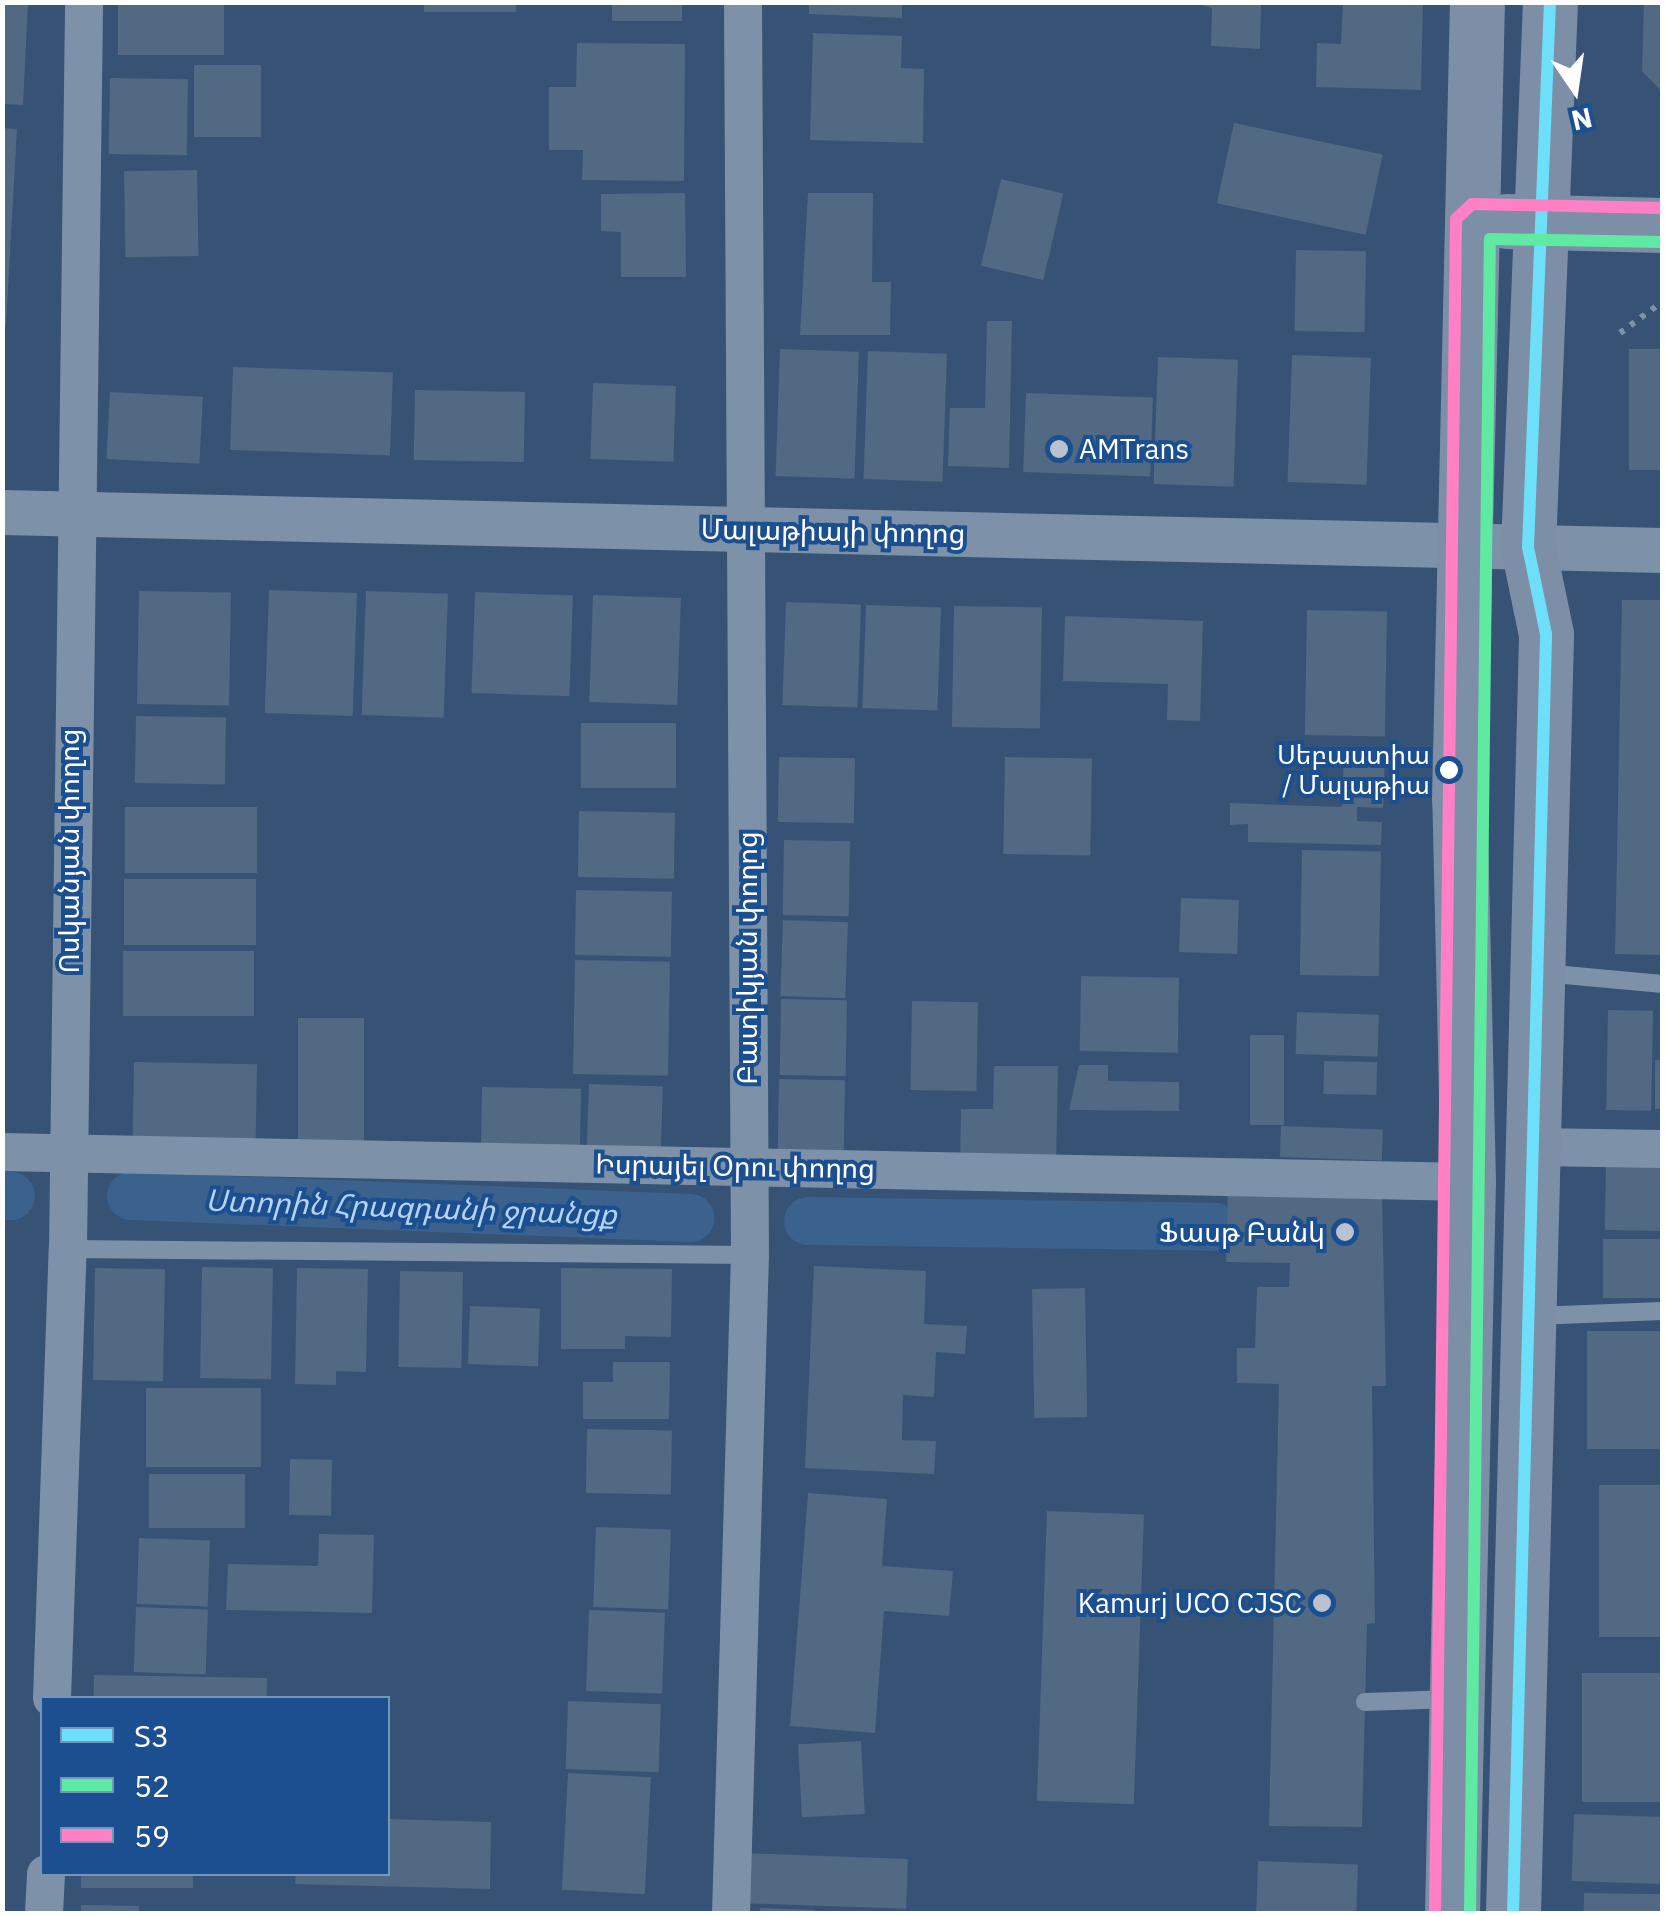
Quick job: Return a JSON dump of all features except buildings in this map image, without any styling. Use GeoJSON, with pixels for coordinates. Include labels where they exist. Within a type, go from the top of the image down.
{"type":"FeatureCollection","features":[{"type":"Feature","properties":{"kind":"main road"},"geometry":{"type":"LineString","coordinates":[[1452,1914],[1468,1182],[1459,800],[1477,2]]}},
{"type":"Feature","properties":{"kind":"main road"},"geometry":{"type":"LineString","coordinates":[[1513,1914],[1546,634],[1528,547],[1550,2]]}},
{"type":"Feature","properties":{"kind":"main road"},"geometry":{"type":"LineString","coordinates":[[1472,220],[1662,225]]}},
{"type":"Feature","properties":{"kind":"street","name":"Ոսկանյան փողոց"},"geometry":{"type":"LineString","coordinates":[[52,1696],[68,1248],[70,514],[84,2]]}},
{"type":"Feature","properties":{"kind":"street","name":"Բատիկյան փողոց"},"geometry":{"type":"LineString","coordinates":[[731,1914],[750,1254],[745,1166],[750,529],[743,2]]}},
{"type":"Feature","properties":{"kind":"street","name":"Մալաթիայի փողոց"},"geometry":{"type":"LineString","coordinates":[[2,512],[1662,550]]}},
{"type":"Feature","properties":{"kind":"street"},"geometry":{"type":"LineString","coordinates":[[1534,1147],[1662,1149]]}},
{"type":"Feature","properties":{"kind":"street","name":"Իսրայել Օրու փողոց"},"geometry":{"type":"LineString","coordinates":[[2,1152],[67,1149],[1468,1182]]}},
{"type":"Feature","properties":{"kind":"street"},"geometry":{"type":"LineString","coordinates":[[44,1914],[46,1876]]}},
{"type":"Feature","properties":{"kind":"lane"},"geometry":{"type":"LineString","coordinates":[[1537,972],[1662,984]]}},
{"type":"Feature","properties":{"kind":"lane"},"geometry":{"type":"LineString","coordinates":[[68,1248],[750,1254]]}},
{"type":"Feature","properties":{"kind":"lane"},"geometry":{"type":"LineString","coordinates":[[1528,1316],[1662,1312]]}},
{"type":"Feature","properties":{"kind":"lane"},"geometry":{"type":"LineString","coordinates":[[1365,1702],[1459,1698]]}},
{"type":"Feature","properties":{"kind":"path"},"geometry":{"type":"LineString","coordinates":[[1620,333],[1662,302]]}},
{"type":"Feature","properties":{"kind":"waterway","name":"Ստորին Հրազդանի ջրանցք"},"geometry":{"type":"LineString","coordinates":[[2,1196],[11,1196]]}},
{"type":"Feature","properties":{"kind":"waterway","name":"Ստորին Հրազդանի ջրանցք"},"geometry":{"type":"LineString","coordinates":[[131,1196],[691,1218]]}},
{"type":"Feature","properties":{"kind":"waterway","name":"Ստորին Հրազդանի ջրանցք"},"geometry":{"type":"LineString","coordinates":[[808,1221],[1215,1227]]}},
{"type":"Feature","properties":{"kind":"transit line","name":"Տ3"},"geometry":{"type":"LineString","coordinates":[[1513,1914],[1546,634],[1528,547],[1550,2]]}},
{"type":"Feature","properties":{"kind":"transit line","name":"59"},"geometry":{"type":"LineString","coordinates":[[1435,1914],[1456,219],[1472,204],[1662,208]]}},
{"type":"Feature","properties":{"kind":"transit line","name":"52"},"geometry":{"type":"LineString","coordinates":[[1470,1914],[1490,239],[1662,242]]}},
{"type":"Feature","properties":{"kind":"place","name":"AMTrans"},"geometry":{"type":"Point","coordinates":[1059,449]}},
{"type":"Feature","properties":{"kind":"place","name":"Սեբաստիա / Մալաթիա"},"geometry":{"type":"Point","coordinates":[1449,770]}},
{"type":"Feature","properties":{"kind":"place","name":"Ֆասթ Բանկ"},"geometry":{"type":"Point","coordinates":[1345,1232]}},
{"type":"Feature","properties":{"kind":"place","name":"Kamurj UCO CJSC"},"geometry":{"type":"Point","coordinates":[1322,1603]}}]}
